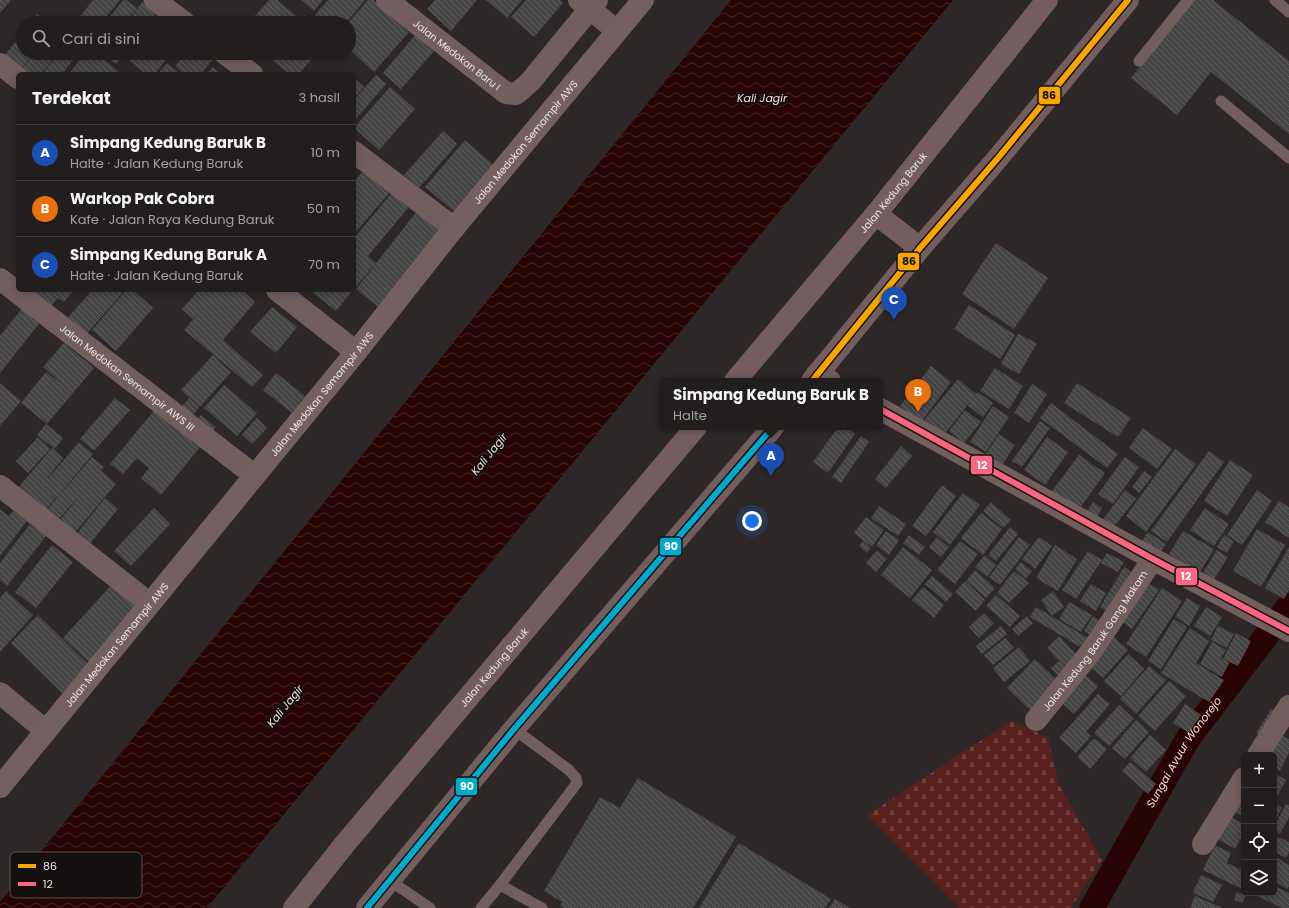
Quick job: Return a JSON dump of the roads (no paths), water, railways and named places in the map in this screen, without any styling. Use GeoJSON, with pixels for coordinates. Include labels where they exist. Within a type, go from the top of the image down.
{"type":"FeatureCollection","features":[{"type":"Feature","properties":{"kind":"main road","name":"Jalan Kedung Baruk"},"geometry":{"type":"LineString","coordinates":[[738,378],[876,214],[1048,0]]}},
{"type":"Feature","properties":{"kind":"main road"},"geometry":{"type":"LineString","coordinates":[[821,378],[920,248],[998,158],[1128,0]]}},
{"type":"Feature","properties":{"kind":"main road"},"geometry":{"type":"LineString","coordinates":[[876,214],[920,248]]}},
{"type":"Feature","properties":{"kind":"main road","name":"Jalan Kedung Baruk"},"geometry":{"type":"LineString","coordinates":[[294,908],[344,845],[693,430]]}},
{"type":"Feature","properties":{"kind":"main road"},"geometry":{"type":"LineString","coordinates":[[367,908],[514,729],[770,430]]}},
{"type":"Feature","properties":{"kind":"street"},"geometry":{"type":"LineString","coordinates":[[155,0],[176,16]]}},
{"type":"Feature","properties":{"kind":"street","name":"Jalan Medokan Baru I"},"geometry":{"type":"LineString","coordinates":[[388,0],[506,93],[516,94],[530,82],[588,3]]}},
{"type":"Feature","properties":{"kind":"street","name":"Jalan Medokan Semampir AWS"},"geometry":{"type":"LineString","coordinates":[[0,787],[149,603],[356,352],[454,228],[643,0]]}},
{"type":"Feature","properties":{"kind":"street"},"geometry":{"type":"LineString","coordinates":[[588,3],[617,31]]}},
{"type":"Feature","properties":{"kind":"street"},"geometry":{"type":"LineString","coordinates":[[233,60],[249,72]]}},
{"type":"Feature","properties":{"kind":"street"},"geometry":{"type":"LineString","coordinates":[[0,64],[16,76]]}},
{"type":"Feature","properties":{"kind":"street"},"geometry":{"type":"LineString","coordinates":[[356,154],[454,228]]}},
{"type":"Feature","properties":{"kind":"street","name":"Jalan Medokan Semampir AWS III"},"geometry":{"type":"LineString","coordinates":[[0,279],[16,291]]}},
{"type":"Feature","properties":{"kind":"street","name":"Jalan Medokan Semampir AWS III"},"geometry":{"type":"LineString","coordinates":[[17,292],[254,476]]}},
{"type":"Feature","properties":{"kind":"street"},"geometry":{"type":"LineString","coordinates":[[280,292],[356,352]]}},
{"type":"Feature","properties":{"kind":"street"},"geometry":{"type":"LineString","coordinates":[[883,411],[1153,559],[1289,631]]}},
{"type":"Feature","properties":{"kind":"street"},"geometry":{"type":"LineString","coordinates":[[0,486],[149,603]]}},
{"type":"Feature","properties":{"kind":"street","name":"Jalan Kedung Baruk Gang Makam"},"geometry":{"type":"LineString","coordinates":[[1036,720],[1090,652],[1153,559]]}},
{"type":"Feature","properties":{"kind":"street"},"geometry":{"type":"LineString","coordinates":[[0,693],[46,731]]}},
{"type":"Feature","properties":{"kind":"street"},"geometry":{"type":"LineString","coordinates":[[1260,752],[1286,718]]}},
{"type":"Feature","properties":{"kind":"street"},"geometry":{"type":"LineString","coordinates":[[1203,844],[1241,783]]}},
{"type":"Feature","properties":{"kind":"lane"},"geometry":{"type":"LineString","coordinates":[[1139,61],[1188,0]]}},
{"type":"Feature","properties":{"kind":"lane"},"geometry":{"type":"LineString","coordinates":[[1275,0],[1289,12]]}},
{"type":"Feature","properties":{"kind":"lane"},"geometry":{"type":"LineString","coordinates":[[1221,101],[1289,158]]}},
{"type":"Feature","properties":{"kind":"lane"},"geometry":{"type":"LineString","coordinates":[[481,908],[577,783],[576,778],[569,770],[514,729]]}},
{"type":"Feature","properties":{"kind":"lane"},"geometry":{"type":"LineString","coordinates":[[389,880],[430,908]]}},
{"type":"Feature","properties":{"kind":"lane"},"geometry":{"type":"LineString","coordinates":[[500,885],[542,908]]}},
{"type":"Feature","properties":{"kind":"water","name":"Kali Jagir"},"geometry":{"type":"Polygon","coordinates":[[[731,0],[953,0],[207,908],[0,908],[0,902],[10,890],[10,898],[142,898],[142,852],[41,852],[731,0]]]}},
{"type":"Feature","properties":{"kind":"waterway","name":"Sungai Avuur Wonorejo"},"geometry":{"type":"LineString","coordinates":[[1092,908],[1187,740],[1289,606]]}},
{"type":"Feature","properties":{"kind":"place","name":"Simpang Kedung Baruk A"},"geometry":{"type":"Point","coordinates":[894,320]}},
{"type":"Feature","properties":{"kind":"place","name":"Warkop Pak Cobra"},"geometry":{"type":"Point","coordinates":[918,412]}},
{"type":"Feature","properties":{"kind":"place","name":"Simpang Kedung Baruk B"},"geometry":{"type":"Point","coordinates":[771,476]}}]}
